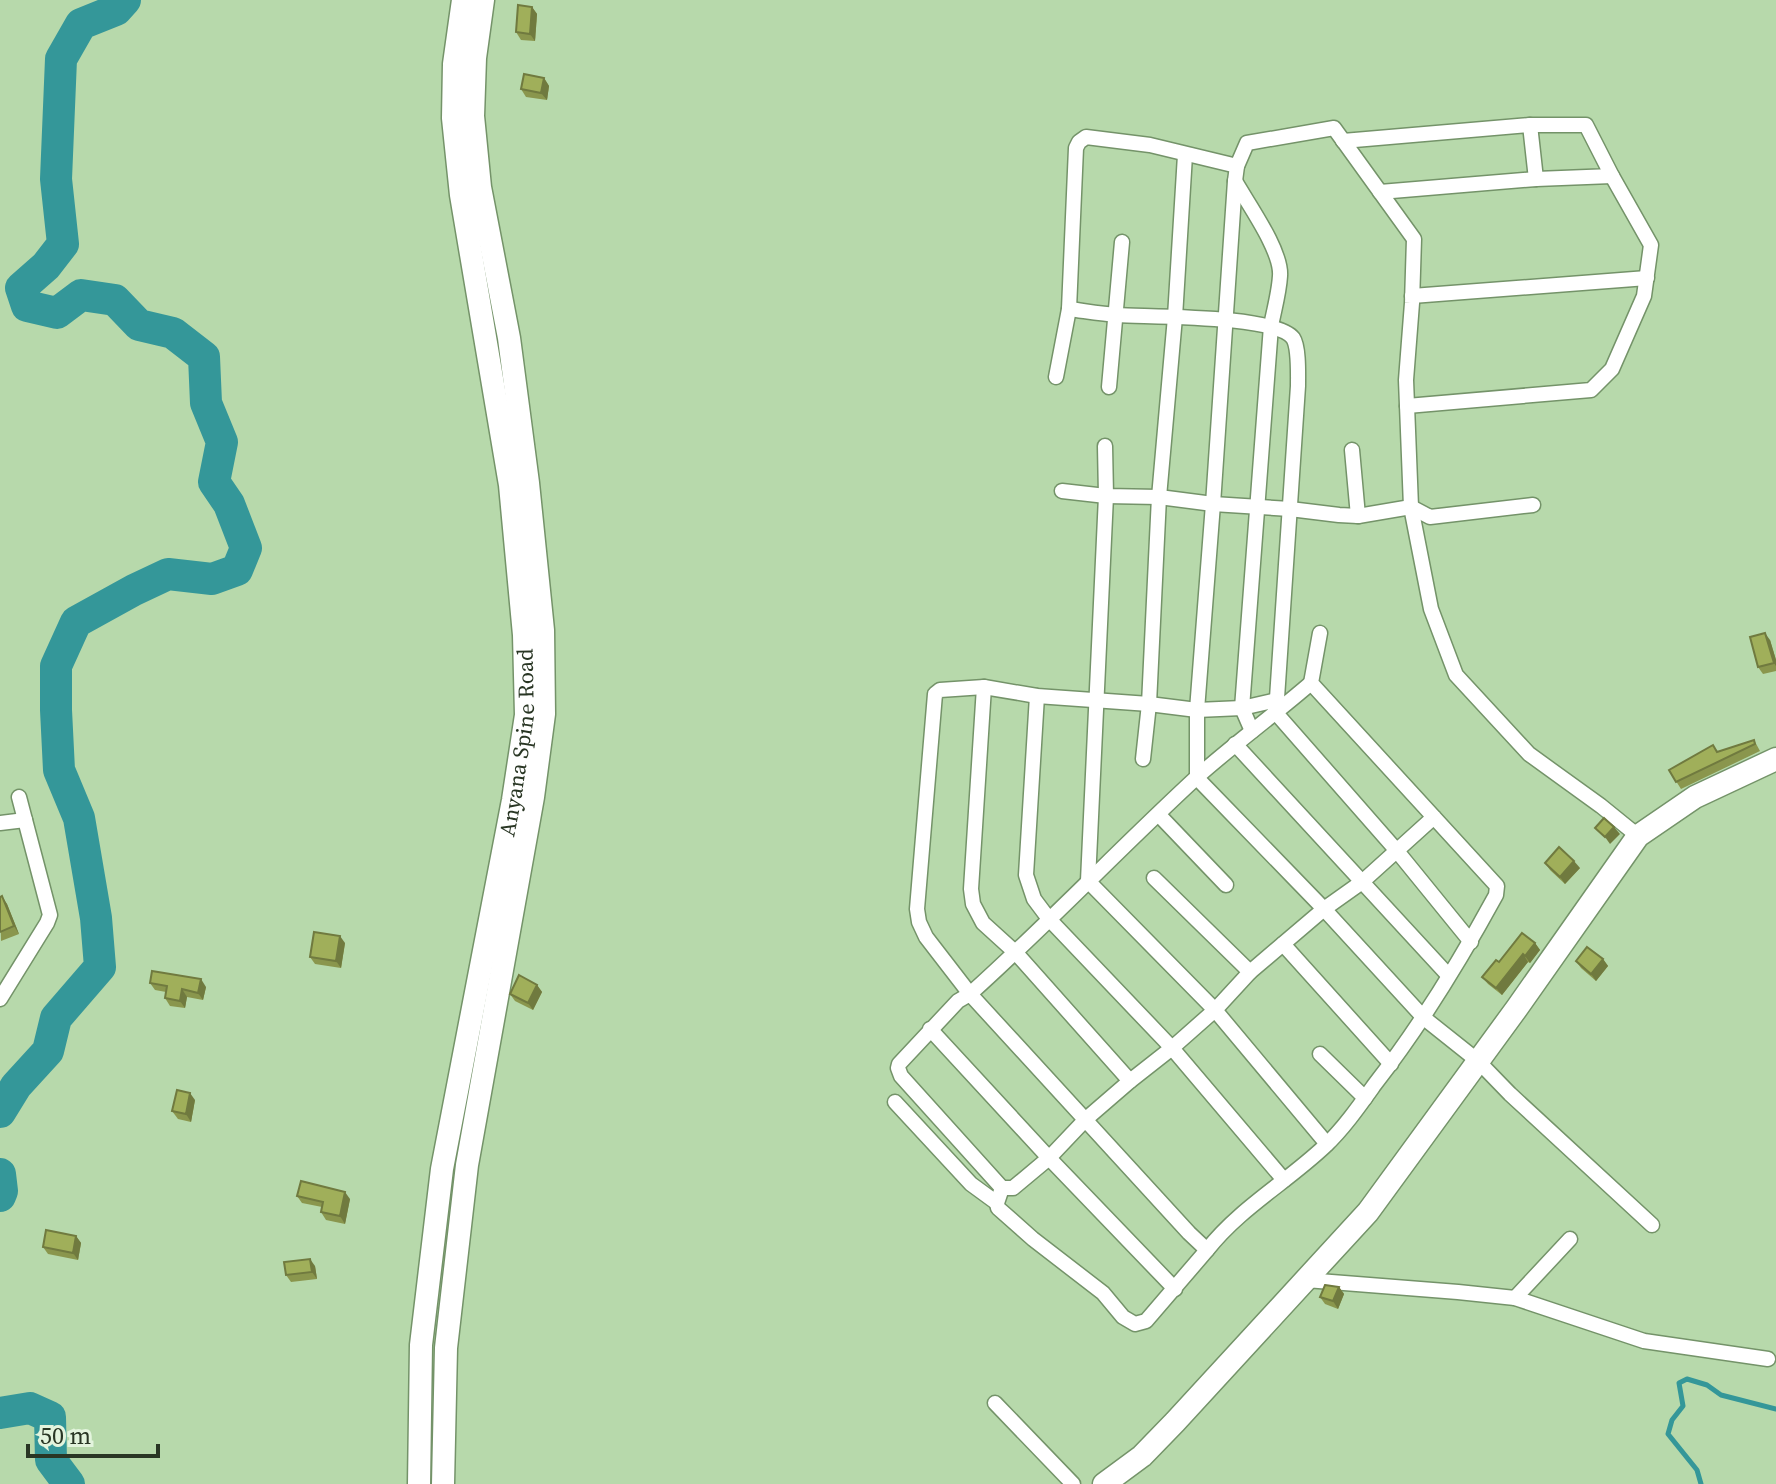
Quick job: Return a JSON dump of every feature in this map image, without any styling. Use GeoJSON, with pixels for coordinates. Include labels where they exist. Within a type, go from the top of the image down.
{"type":"FeatureCollection","features":[{"type":"Feature","properties":{"kind":"main road","name":"Anyana Spine Road"},"geometry":{"type":"LineString","coordinates":[[419,1484],[421,1345],[442,1169],[513,800],[526,715],[524,635],[510,485],[461,195],[453,118],[454,64],[463,0]]}},
{"type":"Feature","properties":{"kind":"main road","name":"Anyana Spine Road"},"geometry":{"type":"LineString","coordinates":[[443,1484],[446,1348],[467,1165],[533,797],[544,714],[543,630],[528,483],[509,338],[480,187],[473,116],[475,58],[483,0]]}},
{"type":"Feature","properties":{"kind":"main road"},"geometry":{"type":"LineString","coordinates":[[1104,1484],[1142,1456],[1368,1212],[1638,836],[1695,797],[1776,759]]}},
{"type":"Feature","properties":{"kind":"street"},"geometry":{"type":"LineString","coordinates":[[1343,141],[1530,125],[1586,125],[1651,245],[1644,296],[1612,369],[1591,390],[1407,406]]}},
{"type":"Feature","properties":{"kind":"street"},"geometry":{"type":"LineString","coordinates":[[1530,125],[1536,179]]}},
{"type":"Feature","properties":{"kind":"street"},"geometry":{"type":"LineString","coordinates":[[1638,836],[1529,754],[1456,675],[1431,609],[1411,507],[1406,380],[1414,239],[1334,128],[1247,143],[1236,174],[1224,321],[1197,710],[1197,778],[1424,1018],[1478,1061],[1652,1225]]}},
{"type":"Feature","properties":{"kind":"street"},"geometry":{"type":"LineString","coordinates":[[1056,377],[1069,309],[1076,148],[1079,142],[1086,137],[1150,145],[1236,174],[1280,262],[1281,276],[1271,326],[1242,708],[1252,731]]}},
{"type":"Feature","properties":{"kind":"street"},"geometry":{"type":"LineString","coordinates":[[1143,759],[1185,155]]}},
{"type":"Feature","properties":{"kind":"street"},"geometry":{"type":"LineString","coordinates":[[1380,192],[1612,176]]}},
{"type":"Feature","properties":{"kind":"street"},"geometry":{"type":"LineString","coordinates":[[1109,387],[1122,242]]}},
{"type":"Feature","properties":{"kind":"street"},"geometry":{"type":"LineString","coordinates":[[1412,296],[1647,278]]}},
{"type":"Feature","properties":{"kind":"street"},"geometry":{"type":"LineString","coordinates":[[1069,309],[1271,326],[1295,340],[1298,386],[1276,707],[1471,942]]}},
{"type":"Feature","properties":{"kind":"street"},"geometry":{"type":"LineString","coordinates":[[1105,446],[1106,496],[1088,881],[1215,1010],[1327,1144]]}},
{"type":"Feature","properties":{"kind":"street"},"geometry":{"type":"LineString","coordinates":[[1352,450],[1358,516]]}},
{"type":"Feature","properties":{"kind":"street"},"geometry":{"type":"LineString","coordinates":[[1062,491],[1358,516],[1411,507],[1430,517],[1533,505]]}},
{"type":"Feature","properties":{"kind":"street"},"geometry":{"type":"LineString","coordinates":[[1311,683],[1497,886],[1496,895],[1424,1018],[1327,1144],[1243,1213],[1146,1321],[1135,1324],[1123,1317],[1103,1293],[998,1208],[999,1195],[901,1076],[899,1064],[958,1001],[1016,953],[1197,778],[1276,707],[1311,683],[1320,633]]}},
{"type":"Feature","properties":{"kind":"street"},"geometry":{"type":"LineString","coordinates":[[1207,1250],[970,994],[926,937],[917,909],[935,694],[940,690],[984,687],[1037,696],[1197,710],[1276,707]]}},
{"type":"Feature","properties":{"kind":"street"},"geometry":{"type":"LineString","coordinates":[[984,687],[971,889],[973,904],[983,923],[1016,953],[1130,1081]]}},
{"type":"Feature","properties":{"kind":"street"},"geometry":{"type":"LineString","coordinates":[[1037,696],[1026,875],[1034,899],[1049,919],[1172,1048],[1284,1180]]}},
{"type":"Feature","properties":{"kind":"street"},"geometry":{"type":"LineString","coordinates":[[1235,744],[1448,975]]}},
{"type":"Feature","properties":{"kind":"street"},"geometry":{"type":"LineString","coordinates":[[1,990],[50,915],[19,797]]}},
{"type":"Feature","properties":{"kind":"street"},"geometry":{"type":"LineString","coordinates":[[1159,815],[1226,885]]}},
{"type":"Feature","properties":{"kind":"street"},"geometry":{"type":"LineString","coordinates":[[895,1102],[971,1184],[999,1195],[1013,1188],[1049,1158],[1086,1119],[1215,1010],[1250,972],[1324,909],[1362,882],[1434,817]]}},
{"type":"Feature","properties":{"kind":"street"},"geometry":{"type":"LineString","coordinates":[[0,823],[25,820]]}},
{"type":"Feature","properties":{"kind":"street"},"geometry":{"type":"LineString","coordinates":[[1154,878],[1250,972]]}},
{"type":"Feature","properties":{"kind":"street"},"geometry":{"type":"LineString","coordinates":[[1283,944],[1391,1064]]}},
{"type":"Feature","properties":{"kind":"street"},"geometry":{"type":"LineString","coordinates":[[930,1029],[1175,1289]]}},
{"type":"Feature","properties":{"kind":"street"},"geometry":{"type":"LineString","coordinates":[[1320,1054],[1365,1098]]}},
{"type":"Feature","properties":{"kind":"street"},"geometry":{"type":"LineString","coordinates":[[1515,1298],[1570,1239]]}},
{"type":"Feature","properties":{"kind":"street"},"geometry":{"type":"LineString","coordinates":[[1306,1280],[1515,1298],[1644,1341],[1768,1359]]}},
{"type":"Feature","properties":{"kind":"street"},"geometry":{"type":"LineString","coordinates":[[995,1403],[1073,1484]]}},
{"type":"Feature","properties":{"kind":"building"},"geometry":{"type":"Polygon","coordinates":[[[518,5],[532,7],[530,34],[516,32],[518,5]]]}},
{"type":"Feature","properties":{"kind":"building"},"geometry":{"type":"Polygon","coordinates":[[[524,74],[544,78],[541,93],[521,89],[524,74]]]}},
{"type":"Feature","properties":{"kind":"building"},"geometry":{"type":"Polygon","coordinates":[[[1765,633],[1774,663],[1758,667],[1750,637],[1765,633]]]}},
{"type":"Feature","properties":{"kind":"building"},"geometry":{"type":"Polygon","coordinates":[[[1754,740],[1755,744],[1676,782],[1669,770],[1713,745],[1717,752],[1754,740]]]}},
{"type":"Feature","properties":{"kind":"building"},"geometry":{"type":"Polygon","coordinates":[[[1604,818],[1614,827],[1605,837],[1595,828],[1604,818]]]}},
{"type":"Feature","properties":{"kind":"building"},"geometry":{"type":"Polygon","coordinates":[[[1559,847],[1574,861],[1560,877],[1545,863],[1559,847]]]}},
{"type":"Feature","properties":{"kind":"building"},"geometry":{"type":"Polygon","coordinates":[[[0,897],[14,926],[0,932],[0,897]]]}},
{"type":"Feature","properties":{"kind":"building"},"geometry":{"type":"Polygon","coordinates":[[[314,932],[340,936],[336,961],[310,957],[314,932]]]}},
{"type":"Feature","properties":{"kind":"building"},"geometry":{"type":"Polygon","coordinates":[[[1522,933],[1535,943],[1496,988],[1482,977],[1496,960],[1499,962],[1522,933]]]}},
{"type":"Feature","properties":{"kind":"building"},"geometry":{"type":"Polygon","coordinates":[[[1587,947],[1603,959],[1591,974],[1576,961],[1587,947]]]}},
{"type":"Feature","properties":{"kind":"building"},"geometry":{"type":"Polygon","coordinates":[[[152,971],[201,979],[198,993],[182,989],[180,1001],[165,998],[167,986],[150,983],[152,971]]]}},
{"type":"Feature","properties":{"kind":"building"},"geometry":{"type":"Polygon","coordinates":[[[519,975],[537,985],[528,1003],[510,994],[519,975]]]}},
{"type":"Feature","properties":{"kind":"building"},"geometry":{"type":"Polygon","coordinates":[[[177,1090],[190,1093],[186,1114],[172,1111],[177,1090]]]}},
{"type":"Feature","properties":{"kind":"building"},"geometry":{"type":"Polygon","coordinates":[[[301,1181],[345,1192],[340,1216],[321,1212],[323,1202],[297,1196],[301,1181]]]}},
{"type":"Feature","properties":{"kind":"building"},"geometry":{"type":"Polygon","coordinates":[[[46,1230],[76,1236],[73,1253],[43,1247],[46,1230]]]}},
{"type":"Feature","properties":{"kind":"building"},"geometry":{"type":"Polygon","coordinates":[[[310,1259],[312,1272],[286,1275],[284,1262],[310,1259]]]}},
{"type":"Feature","properties":{"kind":"building"},"geometry":{"type":"Polygon","coordinates":[[[1325,1285],[1339,1287],[1333,1301],[1320,1297],[1325,1285]]]}},
{"type":"Feature","properties":{"kind":"waterway"},"geometry":{"type":"LineString","coordinates":[[0,1112],[16,1086],[48,1051],[56,1018],[100,967],[96,918],[79,818],[59,770],[56,666],[76,622],[168,574],[212,579],[237,570],[246,548],[229,504],[214,482],[222,442],[206,403],[204,357],[173,333],[139,325],[115,300],[81,295],[57,313],[27,306],[21,288],[46,266],[63,244],[56,179],[61,59],[81,24],[116,10],[125,0]]}},
{"type":"Feature","properties":{"kind":"waterway"},"geometry":{"type":"LineString","coordinates":[[0,1174],[0,1196]]}},
{"type":"Feature","properties":{"kind":"waterway"},"geometry":{"type":"LineString","coordinates":[[1701,1484],[1697,1470],[1668,1434],[1672,1420],[1683,1406],[1679,1383],[1687,1379],[1707,1385],[1721,1395],[1776,1409]]}},
{"type":"Feature","properties":{"kind":"waterway"},"geometry":{"type":"LineString","coordinates":[[0,1413],[30,1408],[50,1417],[51,1460],[69,1484]]}}]}
